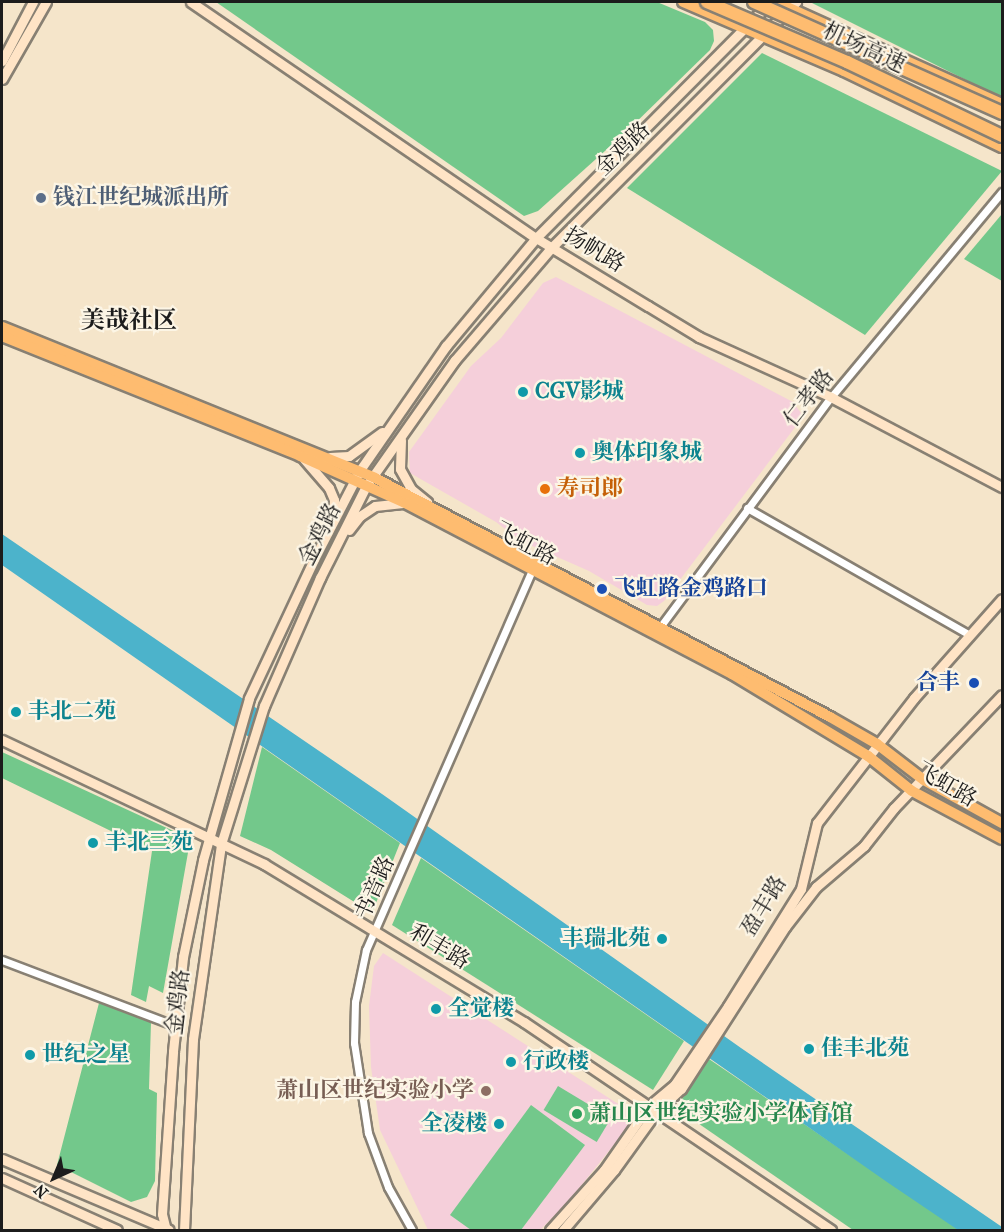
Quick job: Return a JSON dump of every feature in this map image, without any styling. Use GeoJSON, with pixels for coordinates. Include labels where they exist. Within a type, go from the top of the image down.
{"type":"FeatureCollection","features":[{"type":"Feature","properties":{"kind":"highway","name":"机场高速"},"geometry":{"type":"LineString","coordinates":[[707,2],[847,62],[1002,136]]}},
{"type":"Feature","properties":{"kind":"highway","name":"机场高速"},"geometry":{"type":"LineString","coordinates":[[754,2],[1002,113]]}},
{"type":"Feature","properties":{"kind":"main road"},"geometry":{"type":"LineString","coordinates":[[2,61],[33,2]]}},
{"type":"Feature","properties":{"kind":"main road"},"geometry":{"type":"LineString","coordinates":[[2,79],[45,2]]}},
{"type":"Feature","properties":{"kind":"main road","name":"扬帆路"},"geometry":{"type":"LineString","coordinates":[[191,2],[536,238],[699,337],[831,397],[1002,487]]}},
{"type":"Feature","properties":{"kind":"main road"},"geometry":{"type":"LineString","coordinates":[[683,2],[762,35],[1002,147]]}},
{"type":"Feature","properties":{"kind":"main road","name":"金鸡路"},"geometry":{"type":"LineString","coordinates":[[167,1230],[162,1214],[183,957],[208,837],[235,736],[249,698],[330,530],[393,422],[446,346],[536,238],[656,120],[743,27],[770,2]]}},
{"type":"Feature","properties":{"kind":"main road"},"geometry":{"type":"LineString","coordinates":[[776,2],[793,4],[1002,104]]}},
{"type":"Feature","properties":{"kind":"main road","name":"金鸡路"},"geometry":{"type":"LineString","coordinates":[[361,479],[375,478],[455,360],[552,248],[793,4]]}},
{"type":"Feature","properties":{"kind":"main road","name":"飞虹路"},"geometry":{"type":"LineString","coordinates":[[2,327],[330,457],[361,479],[405,503],[532,570],[657,630],[868,756],[912,791],[1002,839]]}},
{"type":"Feature","properties":{"kind":"main road","name":"飞虹路"},"geometry":{"type":"LineString","coordinates":[[2,336],[300,456],[361,479],[375,478],[657,630],[877,744],[924,780],[1002,823]]}},
{"type":"Feature","properties":{"kind":"main road"},"geometry":{"type":"LineString","coordinates":[[330,457],[358,451],[393,422]]}},
{"type":"Feature","properties":{"kind":"main road"},"geometry":{"type":"LineString","coordinates":[[402,435],[399,455],[402,475],[411,489],[436,510]]}},
{"type":"Feature","properties":{"kind":"main road"},"geometry":{"type":"LineString","coordinates":[[300,456],[329,488],[335,512],[330,530]]}},
{"type":"Feature","properties":{"kind":"main road","name":"金鸡路"},"geometry":{"type":"LineString","coordinates":[[184,1230],[193,1039],[221,844],[264,706],[336,546],[361,479]]}},
{"type":"Feature","properties":{"kind":"main road"},"geometry":{"type":"LineString","coordinates":[[336,546],[366,511],[388,503],[405,503]]}},
{"type":"Feature","properties":{"kind":"main road","name":"盈丰路"},"geometry":{"type":"LineString","coordinates":[[550,1230],[604,1170],[652,1109],[675,1084],[728,1006],[801,889],[817,823],[877,744],[1002,599]]}},
{"type":"Feature","properties":{"kind":"main road","name":"盈丰路"},"geometry":{"type":"LineString","coordinates":[[563,1230],[614,1170],[652,1109],[681,1089],[785,927],[816,887],[864,846],[1002,695]]}},
{"type":"Feature","properties":{"kind":"main road","name":"利丰路"},"geometry":{"type":"LineString","coordinates":[[2,740],[264,864],[524,1022],[831,1230]]}},
{"type":"Feature","properties":{"kind":"main road"},"geometry":{"type":"LineString","coordinates":[[2,1160],[167,1230]]}},
{"type":"Feature","properties":{"kind":"main road"},"geometry":{"type":"LineString","coordinates":[[2,1178],[117,1230]]}},
{"type":"Feature","properties":{"kind":"street","name":"仁孝路"},"geometry":{"type":"LineString","coordinates":[[657,630],[831,397],[1002,192]]}},
{"type":"Feature","properties":{"kind":"street"},"geometry":{"type":"LineString","coordinates":[[747,508],[970,635]]}},
{"type":"Feature","properties":{"kind":"street","name":"书音路"},"geometry":{"type":"LineString","coordinates":[[412,1230],[388,1186],[368,1133],[360,1096],[355,1002],[366,950],[376,932],[532,570]]}},
{"type":"Feature","properties":{"kind":"street"},"geometry":{"type":"LineString","coordinates":[[2,960],[176,1026]]}},
{"type":"Feature","properties":{"kind":"shaded area","name":"奥体印象城"},"geometry":{"type":"Polygon","coordinates":[[[556,277],[793,402],[801,413],[799,422],[664,601],[657,606],[647,605],[589,571],[521,541],[496,522],[410,473],[409,452],[471,366],[501,338],[543,283],[556,277]]]}},
{"type":"Feature","properties":{"kind":"shaded area","name":"萧山区世纪实验小学"},"geometry":{"type":"Polygon","coordinates":[[[383,953],[637,1116],[568,1202],[540,1230],[428,1230],[380,1130],[371,1067],[369,1006],[374,966],[383,953]]]}},
{"type":"Feature","properties":{"kind":"green space"},"geometry":{"type":"Polygon","coordinates":[[[216,2],[657,2],[705,22],[713,30],[714,41],[710,50],[625,133],[538,211],[524,216],[216,2]]]}},
{"type":"Feature","properties":{"kind":"green space"},"geometry":{"type":"Polygon","coordinates":[[[810,2],[1002,2],[1002,98],[810,2]]]}},
{"type":"Feature","properties":{"kind":"green space"},"geometry":{"type":"Polygon","coordinates":[[[762,53],[1002,171],[865,335],[627,188],[762,53]]]}},
{"type":"Feature","properties":{"kind":"green space"},"geometry":{"type":"Polygon","coordinates":[[[1002,214],[1002,281],[964,259],[1002,214]]]}},
{"type":"Feature","properties":{"kind":"green space"},"geometry":{"type":"Polygon","coordinates":[[[262,747],[400,843],[372,913],[271,850],[240,836],[262,747]]]}},
{"type":"Feature","properties":{"kind":"green space"},"geometry":{"type":"Polygon","coordinates":[[[2,752],[180,834],[189,847],[163,993],[149,986],[146,1002],[131,995],[152,851],[2,778],[2,752]]]}},
{"type":"Feature","properties":{"kind":"green space"},"geometry":{"type":"Polygon","coordinates":[[[421,858],[684,1041],[653,1090],[392,925],[421,858]]]}},
{"type":"Feature","properties":{"kind":"green space"},"geometry":{"type":"Polygon","coordinates":[[[99,1003],[151,1022],[149,1089],[157,1093],[155,1181],[147,1197],[131,1202],[57,1165],[99,1003]]]}},
{"type":"Feature","properties":{"kind":"green space"},"geometry":{"type":"Polygon","coordinates":[[[709,1059],[959,1230],[853,1230],[676,1108],[709,1059]]]}},
{"type":"Feature","properties":{"kind":"green space","name":"萧山区世纪实验小学体育馆"},"geometry":{"type":"Polygon","coordinates":[[[558,1086],[611,1118],[597,1142],[544,1110],[558,1086]]]}},
{"type":"Feature","properties":{"kind":"green space"},"geometry":{"type":"Polygon","coordinates":[[[531,1105],[585,1145],[521,1230],[471,1230],[450,1215],[531,1105]]]}},
{"type":"Feature","properties":{"kind":"water"},"geometry":{"type":"Polygon","coordinates":[[[2,534],[382,794],[741,1048],[1002,1227],[1002,1230],[958,1230],[887,1182],[2,565],[2,534]]]}},
{"type":"Feature","properties":{"kind":"place","name":"钱江世纪城派出所"},"geometry":{"type":"Point","coordinates":[41,198]}},
{"type":"Feature","properties":{"kind":"place","name":"CGV影城"},"geometry":{"type":"Point","coordinates":[523,392]}},
{"type":"Feature","properties":{"kind":"place","name":"奥体印象城"},"geometry":{"type":"Point","coordinates":[580,453]}},
{"type":"Feature","properties":{"kind":"place","name":"寿司郎"},"geometry":{"type":"Point","coordinates":[545,489]}},
{"type":"Feature","properties":{"kind":"place","name":"飞虹路金鸡路口"},"geometry":{"type":"Point","coordinates":[602,589]}},
{"type":"Feature","properties":{"kind":"place","name":"合丰"},"geometry":{"type":"Point","coordinates":[974,683]}},
{"type":"Feature","properties":{"kind":"place","name":"丰北二苑"},"geometry":{"type":"Point","coordinates":[16,712]}},
{"type":"Feature","properties":{"kind":"place","name":"丰北三苑"},"geometry":{"type":"Point","coordinates":[93,843]}},
{"type":"Feature","properties":{"kind":"place","name":"丰瑞北苑"},"geometry":{"type":"Point","coordinates":[662,939]}},
{"type":"Feature","properties":{"kind":"place","name":"全觉楼"},"geometry":{"type":"Point","coordinates":[436,1009]}},
{"type":"Feature","properties":{"kind":"place","name":"佳丰北苑"},"geometry":{"type":"Point","coordinates":[809,1049]}},
{"type":"Feature","properties":{"kind":"place","name":"世纪之星"},"geometry":{"type":"Point","coordinates":[30,1055]}},
{"type":"Feature","properties":{"kind":"place","name":"行政楼"},"geometry":{"type":"Point","coordinates":[511,1062]}},
{"type":"Feature","properties":{"kind":"place","name":"萧山区世纪实验小学"},"geometry":{"type":"Point","coordinates":[486,1091]}},
{"type":"Feature","properties":{"kind":"place","name":"萧山区世纪实验小学体育馆"},"geometry":{"type":"Point","coordinates":[577,1114]}},
{"type":"Feature","properties":{"kind":"place","name":"全凌楼"},"geometry":{"type":"Point","coordinates":[499,1124]}},
{"type":"Feature","properties":{"kind":"district","name":"美哉社区"},"geometry":{"type":"Point","coordinates":[129,321]}}]}
